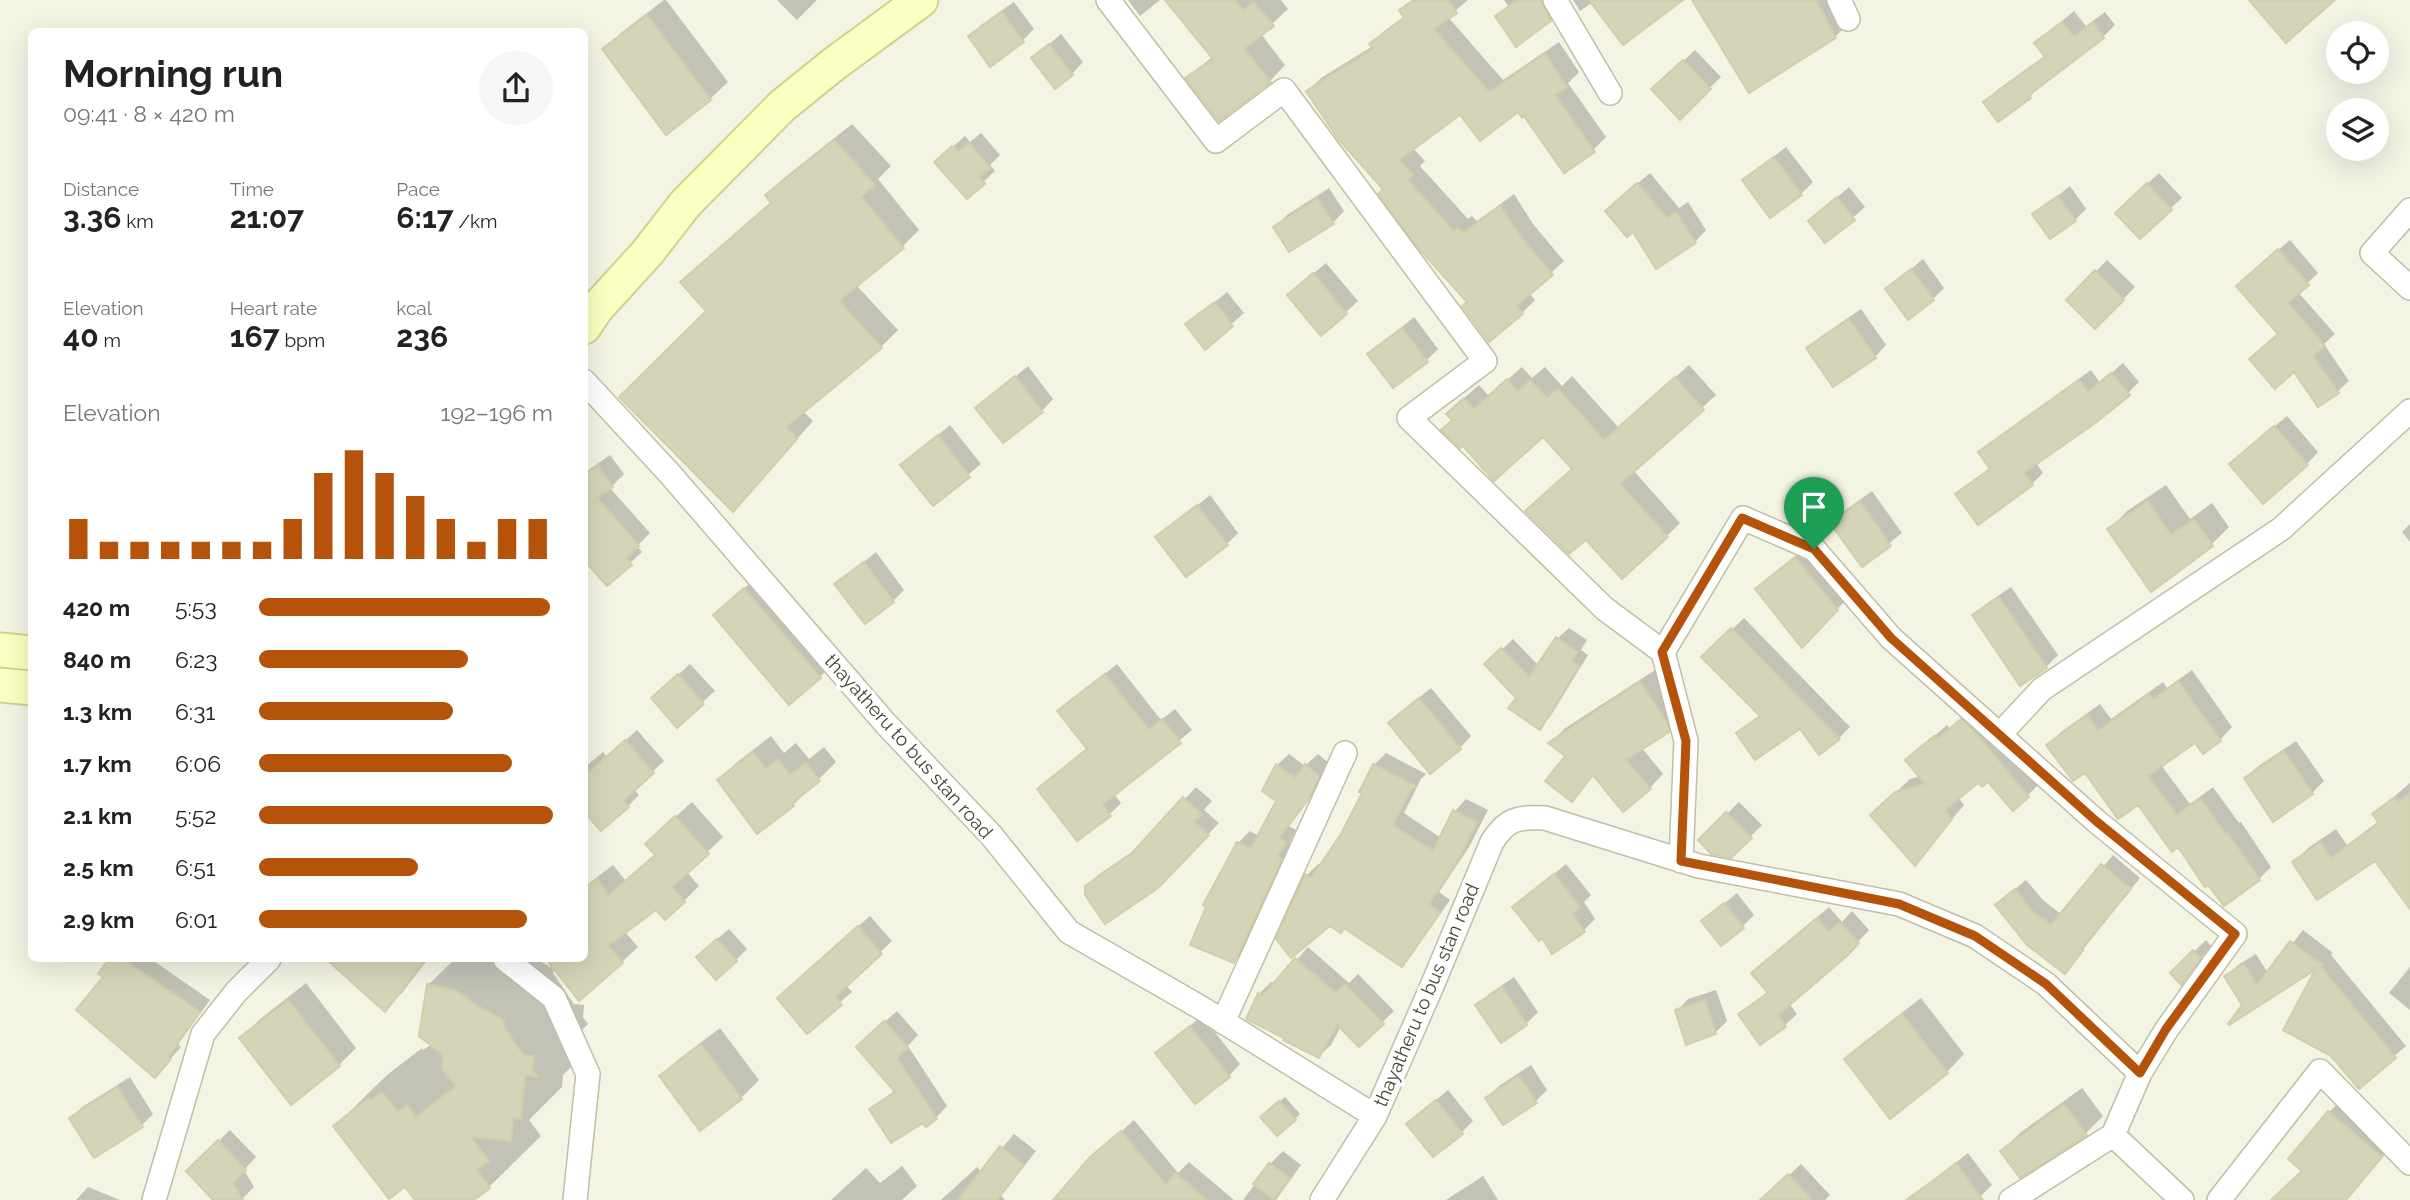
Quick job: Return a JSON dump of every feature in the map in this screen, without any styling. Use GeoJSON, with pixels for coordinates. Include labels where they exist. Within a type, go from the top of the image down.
{"type":"FeatureCollection","features":[{"type":"Feature","properties":{"kind":"main road"},"geometry":{"type":"LineString","coordinates":[[588,321],[686,203],[782,106],[921,0]]}},
{"type":"Feature","properties":{"kind":"main road"},"geometry":{"type":"LineString","coordinates":[[0,650],[28,653]]}},
{"type":"Feature","properties":{"kind":"main road"},"geometry":{"type":"LineString","coordinates":[[0,685],[28,688]]}},
{"type":"Feature","properties":{"kind":"street"},"geometry":{"type":"LineString","coordinates":[[1108,0],[1216,141],[1284,90],[1485,361],[1409,418],[1605,609],[1662,652],[1686,741],[1681,861]]}},
{"type":"Feature","properties":{"kind":"street"},"geometry":{"type":"LineString","coordinates":[[1555,0],[1610,93]]}},
{"type":"Feature","properties":{"kind":"street"},"geometry":{"type":"LineString","coordinates":[[2410,210],[2372,253],[2410,288]]}},
{"type":"Feature","properties":{"kind":"street","name":"thayatheru to bus stan road"},"geometry":{"type":"LineString","coordinates":[[588,385],[670,474],[887,724],[991,835],[1069,932],[1375,1116],[1492,842],[1501,828],[1520,817],[1545,818],[1681,861],[1899,904],[1975,936],[2046,984],[2140,1073]]}},
{"type":"Feature","properties":{"kind":"street"},"geometry":{"type":"LineString","coordinates":[[2000,734],[2042,689],[2281,529],[2410,411]]}},
{"type":"Feature","properties":{"kind":"street"},"geometry":{"type":"LineString","coordinates":[[1662,652],[1742,518],[1814,549],[1891,638],[2096,821],[2235,934],[2166,1029],[2140,1073],[2113,1135],[2011,1200]]}},
{"type":"Feature","properties":{"kind":"street"},"geometry":{"type":"LineString","coordinates":[[1223,1023],[1345,752]]}},
{"type":"Feature","properties":{"kind":"street"},"geometry":{"type":"LineString","coordinates":[[154,1200],[203,1034],[236,992],[266,962]]}},
{"type":"Feature","properties":{"kind":"street"},"geometry":{"type":"LineString","coordinates":[[509,962],[554,998],[588,1074],[575,1200]]}},
{"type":"Feature","properties":{"kind":"street"},"geometry":{"type":"LineString","coordinates":[[2219,1200],[2320,1071],[2410,1163]]}},
{"type":"Feature","properties":{"kind":"street"},"geometry":{"type":"LineString","coordinates":[[1322,1200],[1375,1116]]}},
{"type":"Feature","properties":{"kind":"street"},"geometry":{"type":"LineString","coordinates":[[2113,1135],[2182,1200]]}},
{"type":"Feature","properties":{"kind":"building"},"geometry":{"type":"Polygon","coordinates":[[[1165,0],[1235,0],[1243,10],[1254,2],[1274,26],[1244,49],[1271,82],[1219,121],[1185,78],[1213,59],[1165,0]]]}},
{"type":"Feature","properties":{"kind":"building"},"geometry":{"type":"Polygon","coordinates":[[[1414,0],[1448,0],[1457,13],[1434,29],[1489,92],[1545,54],[1567,87],[1555,95],[1595,152],[1564,173],[1524,116],[1522,118],[1518,112],[1480,141],[1460,115],[1399,160],[1413,175],[1408,180],[1454,231],[1458,228],[1463,233],[1500,206],[1521,237],[1553,275],[1516,306],[1523,314],[1489,342],[1462,306],[1467,302],[1420,250],[1378,194],[1383,189],[1338,139],[1306,91],[1373,49],[1369,44],[1404,18],[1399,10],[1414,0]]]}},
{"type":"Feature","properties":{"kind":"building"},"geometry":{"type":"Polygon","coordinates":[[[1518,0],[1541,0],[1551,21],[1516,47],[1495,16],[1518,0]]]}},
{"type":"Feature","properties":{"kind":"building"},"geometry":{"type":"Polygon","coordinates":[[[1589,0],[1683,0],[1623,45],[1589,0]]]}},
{"type":"Feature","properties":{"kind":"building"},"geometry":{"type":"Polygon","coordinates":[[[1692,0],[1816,0],[1836,38],[1749,93],[1692,0]]]}},
{"type":"Feature","properties":{"kind":"building"},"geometry":{"type":"Polygon","coordinates":[[[2249,0],[2335,0],[2286,43],[2249,0]]]}},
{"type":"Feature","properties":{"kind":"building"},"geometry":{"type":"Polygon","coordinates":[[[1002,12],[1024,42],[990,67],[968,36],[1002,12]]]}},
{"type":"Feature","properties":{"kind":"building"},"geometry":{"type":"Polygon","coordinates":[[[647,15],[711,100],[666,135],[602,49],[647,15]]]}},
{"type":"Feature","properties":{"kind":"building"},"geometry":{"type":"Polygon","coordinates":[[[2062,22],[2074,37],[2093,23],[2104,38],[1998,122],[1983,102],[2045,57],[2034,43],[2062,22]]]}},
{"type":"Feature","properties":{"kind":"building"},"geometry":{"type":"Polygon","coordinates":[[[1049,44],[1073,75],[1055,89],[1031,58],[1049,44]]]}},
{"type":"Feature","properties":{"kind":"building"},"geometry":{"type":"Polygon","coordinates":[[[1683,60],[1711,89],[1680,120],[1651,89],[1683,60]]]}},
{"type":"Feature","properties":{"kind":"building"},"geometry":{"type":"Polygon","coordinates":[[[834,140],[875,185],[861,197],[904,248],[839,301],[882,348],[786,427],[797,439],[733,512],[619,397],[706,311],[680,282],[771,203],[765,195],[834,140]]]}},
{"type":"Feature","properties":{"kind":"building"},"geometry":{"type":"Polygon","coordinates":[[[969,143],[990,168],[979,177],[985,184],[967,199],[934,162],[952,146],[958,152],[969,143]]]}},
{"type":"Feature","properties":{"kind":"building"},"geometry":{"type":"Polygon","coordinates":[[[1774,157],[1802,195],[1770,218],[1742,180],[1774,157]]]}},
{"type":"Feature","properties":{"kind":"building"},"geometry":{"type":"Polygon","coordinates":[[[1637,183],[1667,218],[1676,212],[1696,243],[1656,269],[1633,232],[1627,237],[1605,211],[1637,183]]]}},
{"type":"Feature","properties":{"kind":"building"},"geometry":{"type":"Polygon","coordinates":[[[2147,183],[2172,210],[2140,239],[2115,213],[2147,183]]]}},
{"type":"Feature","properties":{"kind":"building"},"geometry":{"type":"Polygon","coordinates":[[[2058,196],[2076,221],[2050,239],[2032,214],[2058,196]]]}},
{"type":"Feature","properties":{"kind":"building"},"geometry":{"type":"Polygon","coordinates":[[[1837,197],[1855,220],[1825,243],[1808,221],[1837,197]]]}},
{"type":"Feature","properties":{"kind":"building"},"geometry":{"type":"Polygon","coordinates":[[[1317,198],[1334,224],[1289,252],[1273,227],[1317,198]]]}},
{"type":"Feature","properties":{"kind":"building"},"geometry":{"type":"Polygon","coordinates":[[[2278,249],[2309,285],[2288,303],[2325,346],[2313,356],[2339,393],[2318,407],[2294,372],[2275,389],[2249,359],[2278,334],[2236,286],[2278,249]]]}},
{"type":"Feature","properties":{"kind":"building"},"geometry":{"type":"Polygon","coordinates":[[[1911,269],[1934,300],[1908,320],[1885,289],[1911,269]]]}},
{"type":"Feature","properties":{"kind":"building"},"geometry":{"type":"Polygon","coordinates":[[[2095,270],[2124,300],[2095,329],[2066,300],[2095,270]]]}},
{"type":"Feature","properties":{"kind":"building"},"geometry":{"type":"Polygon","coordinates":[[[1313,273],[1347,314],[1321,336],[1287,295],[1313,273]]]}},
{"type":"Feature","properties":{"kind":"building"},"geometry":{"type":"Polygon","coordinates":[[[1215,302],[1233,326],[1205,350],[1185,324],[1215,302]]]}},
{"type":"Feature","properties":{"kind":"building"},"geometry":{"type":"Polygon","coordinates":[[[1849,319],[1876,358],[1833,387],[1806,348],[1849,319]]]}},
{"type":"Feature","properties":{"kind":"building"},"geometry":{"type":"Polygon","coordinates":[[[1402,328],[1428,362],[1393,388],[1367,354],[1402,328]]]}},
{"type":"Feature","properties":{"kind":"building"},"geometry":{"type":"Polygon","coordinates":[[[2111,373],[2130,395],[2024,473],[2033,485],[1978,525],[1955,494],[1990,469],[1978,452],[2079,380],[2088,392],[2111,373]]]}},
{"type":"Feature","properties":{"kind":"building"},"geometry":{"type":"Polygon","coordinates":[[[1015,376],[1043,412],[1003,443],[975,408],[1015,376]]]}},
{"type":"Feature","properties":{"kind":"building"},"geometry":{"type":"Polygon","coordinates":[[[1675,377],[1704,410],[1620,484],[1668,537],[1622,579],[1586,540],[1569,554],[1525,511],[1572,469],[1543,437],[1494,481],[1463,446],[1460,448],[1441,430],[1452,420],[1446,414],[1464,398],[1474,409],[1507,379],[1518,391],[1530,380],[1547,398],[1558,389],[1604,440],[1675,377]]]}},
{"type":"Feature","properties":{"kind":"building"},"geometry":{"type":"Polygon","coordinates":[[[2274,426],[2308,465],[2263,504],[2229,464],[2274,426]]]}},
{"type":"Feature","properties":{"kind":"building"},"geometry":{"type":"Polygon","coordinates":[[[938,435],[970,477],[933,506],[900,465],[938,435]]]}},
{"type":"Feature","properties":{"kind":"building"},"geometry":{"type":"Polygon","coordinates":[[[598,465],[613,487],[598,498],[639,546],[626,558],[632,565],[607,586],[588,565],[588,472],[598,465]]]}},
{"type":"Feature","properties":{"kind":"building"},"geometry":{"type":"Polygon","coordinates":[[[1860,501],[1891,546],[1862,567],[1830,523],[1860,501]]]}},
{"type":"Feature","properties":{"kind":"building"},"geometry":{"type":"Polygon","coordinates":[[[2148,501],[2171,535],[2194,519],[2213,546],[2151,592],[2107,529],[2148,501]]]}},
{"type":"Feature","properties":{"kind":"building"},"geometry":{"type":"Polygon","coordinates":[[[1197,505],[1228,545],[1186,577],[1155,537],[1197,505]]]}},
{"type":"Feature","properties":{"kind":"building"},"geometry":{"type":"Polygon","coordinates":[[[1795,557],[1838,610],[1802,648],[1755,589],[1795,557]]]}},
{"type":"Feature","properties":{"kind":"building"},"geometry":{"type":"Polygon","coordinates":[[[864,562],[894,602],[865,624],[834,584],[864,562]]]}},
{"type":"Feature","properties":{"kind":"building"},"geometry":{"type":"Polygon","coordinates":[[[744,588],[821,678],[789,705],[713,615],[744,588]]]}},
{"type":"Feature","properties":{"kind":"building"},"geometry":{"type":"Polygon","coordinates":[[[1999,597],[2047,668],[2020,686],[1972,615],[1999,597]]]}},
{"type":"Feature","properties":{"kind":"building"},"geometry":{"type":"Polygon","coordinates":[[[1731,628],[1840,739],[1819,755],[1800,729],[1755,760],[1736,733],[1760,716],[1701,657],[1731,628]]]}},
{"type":"Feature","properties":{"kind":"building"},"geometry":{"type":"Polygon","coordinates":[[[1556,637],[1578,652],[1571,661],[1579,666],[1540,730],[1508,708],[1516,698],[1484,664],[1501,648],[1529,677],[1556,637]]]}},
{"type":"Feature","properties":{"kind":"building"},"geometry":{"type":"Polygon","coordinates":[[[678,674],[704,704],[677,728],[651,698],[678,674]]]}},
{"type":"Feature","properties":{"kind":"building"},"geometry":{"type":"Polygon","coordinates":[[[1105,674],[1149,730],[1162,719],[1181,743],[1102,805],[1111,816],[1077,841],[1037,789],[1087,749],[1057,711],[1105,674]]]}},
{"type":"Feature","properties":{"kind":"building"},"geometry":{"type":"Polygon","coordinates":[[[2178,681],[2221,741],[2203,754],[2195,743],[2148,776],[2177,815],[2200,798],[2260,880],[2224,906],[2208,885],[2205,887],[2178,847],[2172,852],[2138,805],[2118,819],[2085,773],[2073,781],[2046,745],[2087,715],[2098,731],[2149,694],[2154,699],[2178,681]]]}},
{"type":"Feature","properties":{"kind":"building"},"geometry":{"type":"Polygon","coordinates":[[[1640,682],[1667,723],[1669,732],[1626,760],[1651,789],[1623,812],[1593,775],[1572,802],[1545,781],[1565,756],[1548,743],[1640,682]]]}},
{"type":"Feature","properties":{"kind":"building"},"geometry":{"type":"Polygon","coordinates":[[[1419,698],[1461,749],[1430,774],[1388,723],[1419,698]]]}},
{"type":"Feature","properties":{"kind":"building"},"geometry":{"type":"Polygon","coordinates":[[[1961,719],[2029,797],[2013,811],[1988,782],[1982,787],[1978,783],[1945,810],[1952,819],[1915,866],[1870,815],[1895,792],[1925,784],[1905,760],[1934,736],[1936,740],[1961,719]]]}},
{"type":"Feature","properties":{"kind":"building"},"geometry":{"type":"Polygon","coordinates":[[[625,740],[654,773],[623,801],[629,807],[601,831],[588,816],[588,773],[625,740]]]}},
{"type":"Feature","properties":{"kind":"building"},"geometry":{"type":"Polygon","coordinates":[[[2284,751],[2313,794],[2273,822],[2244,778],[2284,751]]]}},
{"type":"Feature","properties":{"kind":"building"},"geometry":{"type":"Polygon","coordinates":[[[753,752],[766,769],[778,759],[790,775],[806,763],[820,781],[792,803],[794,806],[757,834],[717,780],[753,752]]]}},
{"type":"Feature","properties":{"kind":"building"},"geometry":{"type":"Polygon","coordinates":[[[1276,764],[1295,778],[1305,764],[1319,776],[1308,800],[1279,838],[1286,842],[1278,856],[1282,859],[1234,963],[1190,945],[1206,907],[1203,905],[1237,842],[1251,848],[1276,801],[1262,791],[1276,764]]]}},
{"type":"Feature","properties":{"kind":"building"},"geometry":{"type":"Polygon","coordinates":[[[1373,764],[1416,786],[1410,791],[1393,825],[1433,851],[1453,810],[1477,822],[1458,860],[1429,904],[1440,913],[1402,967],[1344,928],[1341,933],[1330,926],[1291,958],[1276,939],[1305,874],[1311,878],[1341,834],[1373,764]]]}},
{"type":"Feature","properties":{"kind":"building"},"geometry":{"type":"Polygon","coordinates":[[[2410,793],[2410,909],[2375,861],[2317,900],[2292,862],[2321,842],[2331,858],[2379,823],[2372,814],[2395,797],[2399,802],[2410,793]]]}},
{"type":"Feature","properties":{"kind":"building"},"geometry":{"type":"Polygon","coordinates":[[[1183,797],[1202,814],[1194,822],[1209,835],[1158,888],[1105,924],[1085,895],[1085,886],[1131,854],[1183,797]]]}},
{"type":"Feature","properties":{"kind":"building"},"geometry":{"type":"Polygon","coordinates":[[[1726,812],[1752,838],[1731,858],[1711,854],[1698,840],[1726,812]]]}},
{"type":"Feature","properties":{"kind":"building"},"geometry":{"type":"Polygon","coordinates":[[[675,816],[709,854],[672,887],[685,902],[665,920],[656,910],[608,946],[623,963],[579,1001],[548,962],[588,962],[588,886],[597,879],[609,895],[655,855],[645,844],[675,816]]]}},
{"type":"Feature","properties":{"kind":"building"},"geometry":{"type":"Polygon","coordinates":[[[2101,864],[2131,889],[2081,949],[2083,950],[2065,974],[2027,945],[1995,905],[2015,889],[2032,911],[2051,925],[2101,864]]]}},
{"type":"Feature","properties":{"kind":"building"},"geometry":{"type":"Polygon","coordinates":[[[1554,874],[1580,907],[1573,914],[1585,932],[1552,954],[1542,938],[1539,941],[1512,907],[1554,874]]]}},
{"type":"Feature","properties":{"kind":"building"},"geometry":{"type":"Polygon","coordinates":[[[1724,903],[1744,928],[1721,946],[1701,921],[1724,903]]]}},
{"type":"Feature","properties":{"kind":"building"},"geometry":{"type":"Polygon","coordinates":[[[1817,918],[1829,932],[1840,922],[1859,943],[1778,1015],[1786,1027],[1760,1045],[1738,1014],[1768,993],[1751,973],[1817,918]]]}},
{"type":"Feature","properties":{"kind":"building"},"geometry":{"type":"Polygon","coordinates":[[[858,926],[882,954],[835,997],[842,1005],[807,1034],[777,998],[858,926]]]}},
{"type":"Feature","properties":{"kind":"building"},"geometry":{"type":"Polygon","coordinates":[[[717,939],[737,961],[716,980],[696,957],[717,939]]]}},
{"type":"Feature","properties":{"kind":"building"},"geometry":{"type":"Polygon","coordinates":[[[2290,941],[2323,965],[2321,967],[2396,1058],[2359,1089],[2331,1056],[2283,1030],[2315,970],[2228,1024],[2242,1005],[2224,976],[2244,964],[2257,985],[2290,941]]]}},
{"type":"Feature","properties":{"kind":"building"},"geometry":{"type":"Polygon","coordinates":[[[2193,950],[2201,958],[2181,985],[2170,973],[2193,950]]]}},
{"type":"Feature","properties":{"kind":"building"},"geometry":{"type":"Polygon","coordinates":[[[1295,958],[1336,993],[1345,984],[1384,1024],[1359,1047],[1337,1025],[1319,1058],[1246,1019],[1258,993],[1263,995],[1295,958]]]}},
{"type":"Feature","properties":{"kind":"building"},"geometry":{"type":"Polygon","coordinates":[[[107,962],[127,962],[200,1012],[168,1057],[171,1059],[155,1078],[76,1010],[103,977],[98,974],[107,962]]]}},
{"type":"Feature","properties":{"kind":"building"},"geometry":{"type":"Polygon","coordinates":[[[329,962],[424,962],[385,1012],[329,962]]]}},
{"type":"Feature","properties":{"kind":"building"},"geometry":{"type":"Polygon","coordinates":[[[427,984],[456,990],[472,1003],[504,1020],[503,1025],[523,1055],[534,1056],[532,1069],[538,1077],[525,1075],[521,1119],[513,1118],[511,1141],[471,1137],[489,1161],[477,1170],[490,1188],[474,1200],[415,1200],[405,1187],[389,1199],[333,1126],[369,1098],[371,1100],[382,1092],[398,1112],[407,1105],[416,1117],[456,1086],[442,1069],[443,1055],[419,1036],[427,984]]]}},
{"type":"Feature","properties":{"kind":"building"},"geometry":{"type":"Polygon","coordinates":[[[1502,987],[1527,1025],[1501,1043],[1475,1005],[1502,987]]]}},
{"type":"Feature","properties":{"kind":"building"},"geometry":{"type":"Polygon","coordinates":[[[288,1000],[340,1066],[291,1105],[239,1038],[288,1000]]]}},
{"type":"Feature","properties":{"kind":"building"},"geometry":{"type":"Polygon","coordinates":[[[1705,1000],[1716,1034],[1686,1045],[1675,1010],[1705,1000]]]}},
{"type":"Feature","properties":{"kind":"building"},"geometry":{"type":"Polygon","coordinates":[[[1902,1014],[1948,1073],[1890,1119],[1844,1059],[1902,1014]]]}},
{"type":"Feature","properties":{"kind":"building"},"geometry":{"type":"Polygon","coordinates":[[[884,1021],[908,1048],[897,1058],[937,1119],[926,1127],[923,1123],[891,1143],[869,1109],[895,1092],[856,1047],[884,1021]]]}},
{"type":"Feature","properties":{"kind":"building"},"geometry":{"type":"Polygon","coordinates":[[[1190,1026],[1230,1077],[1195,1104],[1155,1053],[1190,1026]]]}},
{"type":"Feature","properties":{"kind":"building"},"geometry":{"type":"Polygon","coordinates":[[[701,1044],[742,1099],[700,1131],[659,1076],[701,1044]]]}},
{"type":"Feature","properties":{"kind":"building"},"geometry":{"type":"Polygon","coordinates":[[[1519,1076],[1537,1103],[1503,1125],[1485,1098],[1519,1076]]]}},
{"type":"Feature","properties":{"kind":"building"},"geometry":{"type":"Polygon","coordinates":[[[117,1087],[143,1127],[94,1158],[69,1118],[117,1087]]]}},
{"type":"Feature","properties":{"kind":"building"},"geometry":{"type":"Polygon","coordinates":[[[1436,1100],[1463,1134],[1433,1157],[1406,1124],[1436,1100]]]}},
{"type":"Feature","properties":{"kind":"building"},"geometry":{"type":"Polygon","coordinates":[[[1279,1101],[1296,1120],[1277,1136],[1260,1117],[1279,1101]]]}},
{"type":"Feature","properties":{"kind":"building"},"geometry":{"type":"Polygon","coordinates":[[[2064,1104],[2087,1135],[2020,1178],[2000,1151],[2064,1104]]]}},
{"type":"Feature","properties":{"kind":"building"},"geometry":{"type":"Polygon","coordinates":[[[2328,1111],[2382,1157],[2346,1200],[2271,1200],[2302,1171],[2288,1159],[2328,1111]]]}},
{"type":"Feature","properties":{"kind":"building"},"geometry":{"type":"Polygon","coordinates":[[[1121,1131],[1166,1185],[1175,1173],[1207,1200],[1053,1200],[1090,1157],[1121,1131]]]}},
{"type":"Feature","properties":{"kind":"building"},"geometry":{"type":"Polygon","coordinates":[[[218,1140],[246,1170],[233,1183],[243,1200],[213,1200],[186,1171],[218,1140]]]}},
{"type":"Feature","properties":{"kind":"building"},"geometry":{"type":"Polygon","coordinates":[[[1000,1146],[1024,1165],[997,1200],[958,1200],[1000,1146]]]}},
{"type":"Feature","properties":{"kind":"building"},"geometry":{"type":"Polygon","coordinates":[[[1269,1163],[1290,1178],[1274,1200],[1253,1184],[1269,1163]]]}},
{"type":"Feature","properties":{"kind":"building"},"geometry":{"type":"Polygon","coordinates":[[[1956,1163],[1983,1200],[1906,1200],[1938,1177],[1956,1163]]]}},
{"type":"Feature","properties":{"kind":"building"},"geometry":{"type":"Polygon","coordinates":[[[1788,1174],[1812,1200],[1760,1200],[1788,1174]]]}},
{"type":"Feature","properties":{"kind":"route"},"geometry":{"type":"LineString","coordinates":[[1742,518],[1814,549],[1891,638],[2096,821],[2235,934],[2166,1029],[2140,1073],[2046,984],[1975,936],[1899,904],[1681,861],[1686,741],[1662,652],[1742,518]]}}]}
